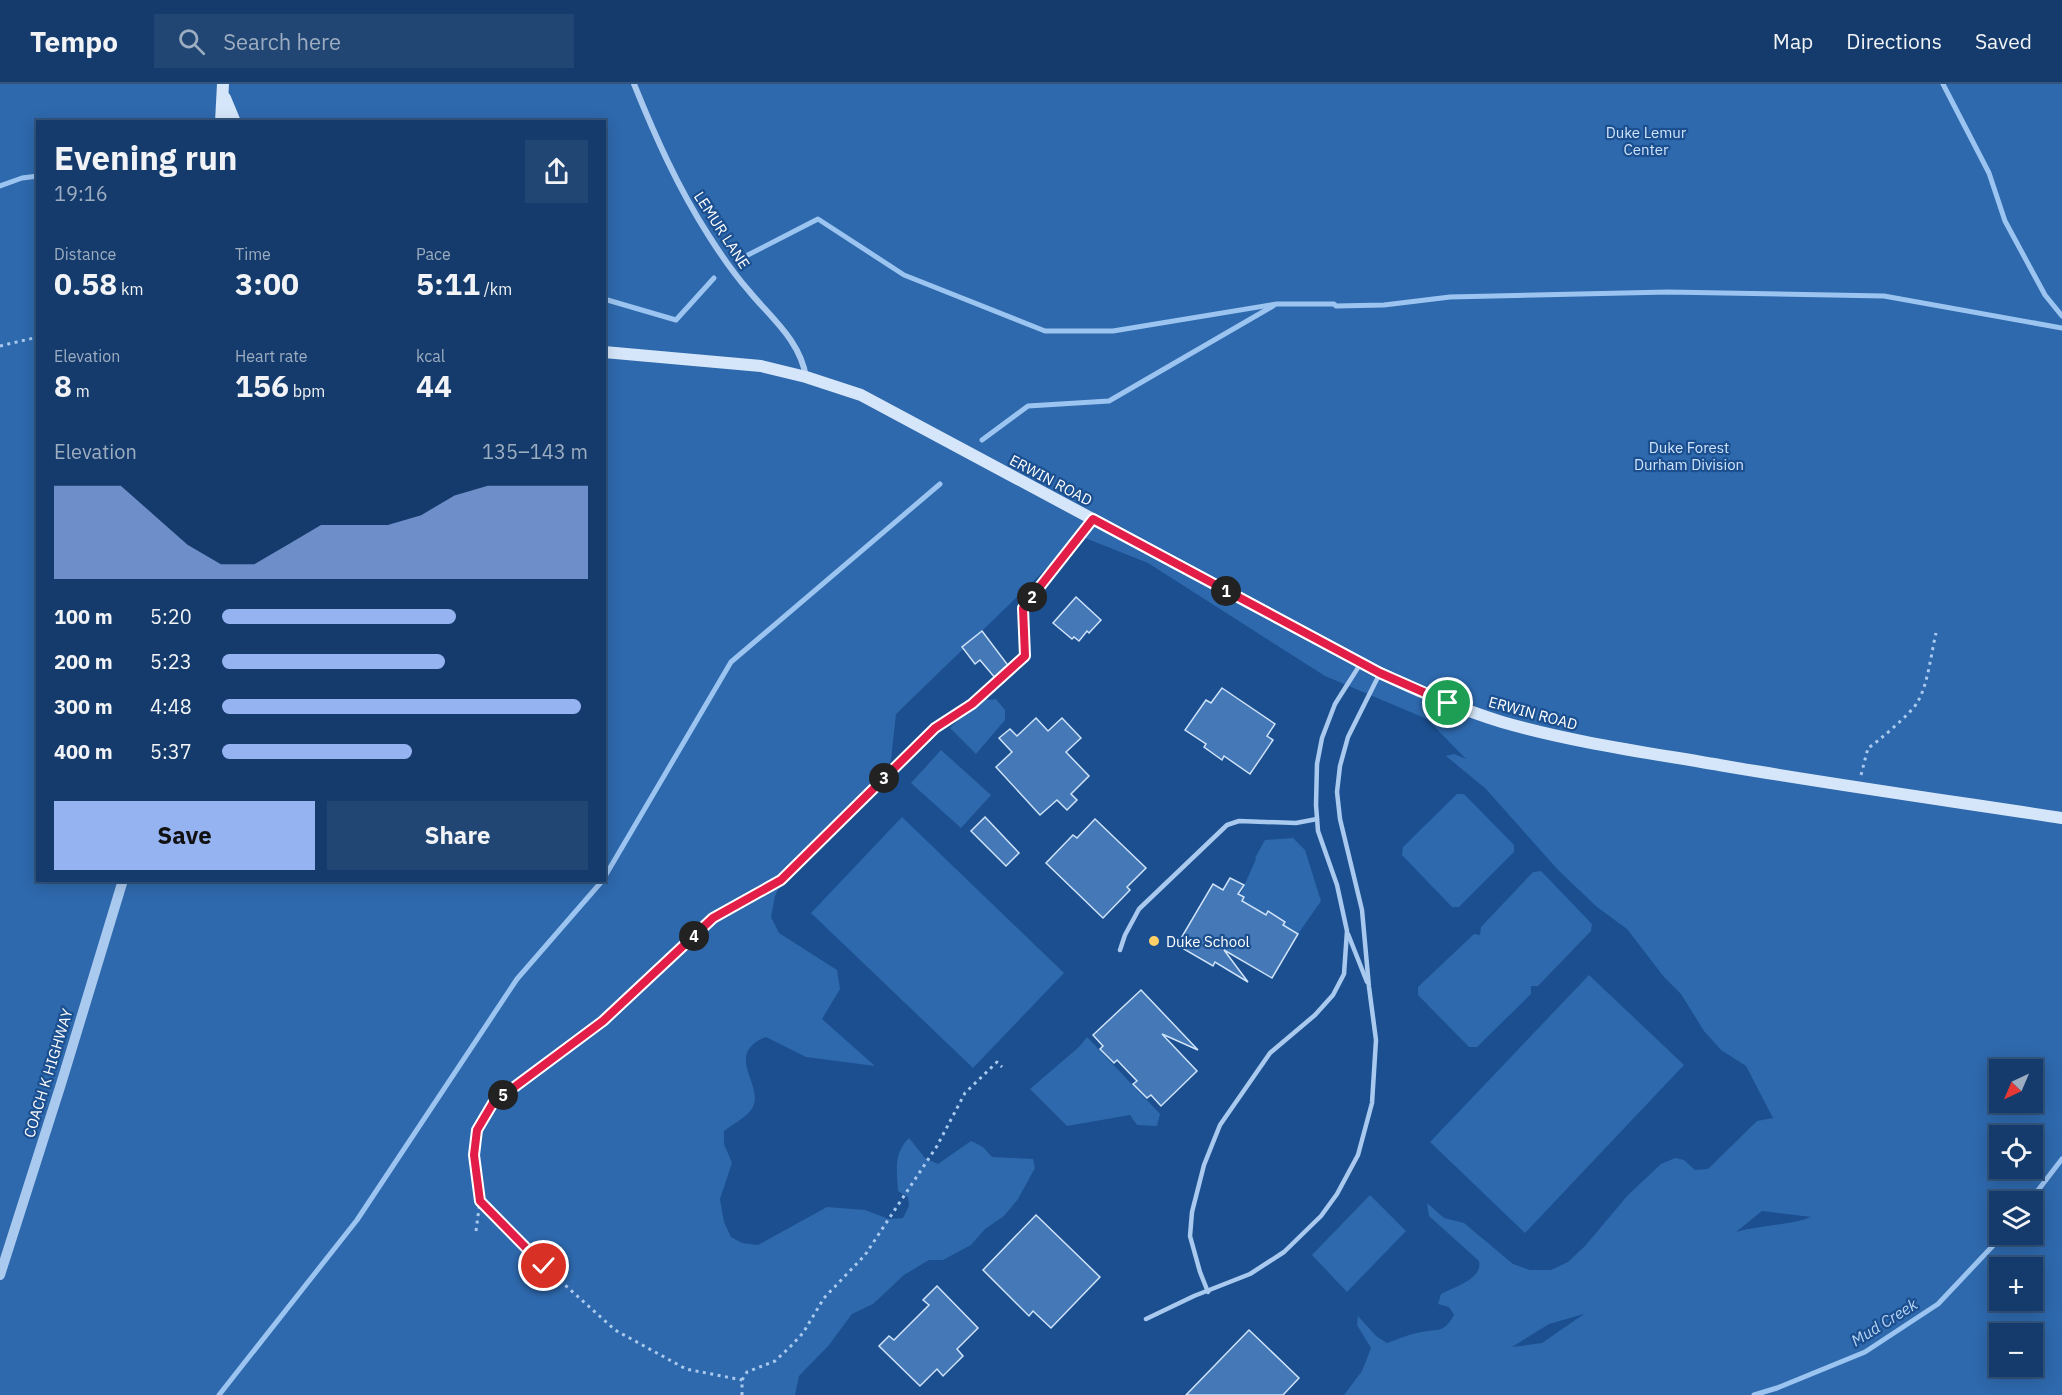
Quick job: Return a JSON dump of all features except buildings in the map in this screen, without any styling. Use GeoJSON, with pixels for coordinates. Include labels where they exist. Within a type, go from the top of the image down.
{"type":"FeatureCollection","features":[{"type":"Feature","properties":{"kind":"main road"},"geometry":{"type":"LineString","coordinates":[[221,120],[223,89]]}},
{"type":"Feature","properties":{"kind":"main road"},"geometry":{"type":"LineString","coordinates":[[223,89],[228,120]]}},
{"type":"Feature","properties":{"kind":"main road"},"geometry":{"type":"LineString","coordinates":[[223,89],[235,120]]}},
{"type":"Feature","properties":{"kind":"main road","name":"ERWIN ROAD"},"geometry":{"type":"LineString","coordinates":[[606,352],[761,366],[853,392],[886,406],[1380,673],[1448,703],[1504,722],[1610,747],[1858,788],[2062,818]]}},
{"type":"Feature","properties":{"kind":"street","name":"LEMUR LANE"},"geometry":{"type":"LineString","coordinates":[[634,84],[652,130],[707,234],[740,280],[792,340],[804,362],[806,377]]}},
{"type":"Feature","properties":{"kind":"street","name":"COACH K HIGHWAY"},"geometry":{"type":"LineString","coordinates":[[0,1275],[122,882]]}},
{"type":"Feature","properties":{"kind":"lane"},"geometry":{"type":"LineString","coordinates":[[1025,656],[1023,608],[1093,519]]}},
{"type":"Feature","properties":{"kind":"lane"},"geometry":{"type":"LineString","coordinates":[[1361,663],[1335,704],[1322,738],[1317,764],[1317,819],[1318,831],[1337,885],[1347,932],[1369,987]]}},
{"type":"Feature","properties":{"kind":"lane"},"geometry":{"type":"LineString","coordinates":[[1146,1319],[1250,1274],[1284,1252],[1321,1216],[1337,1194],[1358,1155],[1372,1103],[1376,1040],[1362,910],[1340,819],[1337,792],[1340,766],[1348,737],[1380,673]]}},
{"type":"Feature","properties":{"kind":"lane"},"geometry":{"type":"LineString","coordinates":[[1120,950],[1139,909],[1227,825],[1239,821],[1296,823],[1317,819]]}},
{"type":"Feature","properties":{"kind":"lane"},"geometry":{"type":"LineString","coordinates":[[1208,1292],[1190,1236],[1192,1212],[1204,1165],[1220,1125],[1270,1053],[1315,1015],[1333,995],[1344,974],[1347,932]]}},
{"type":"Feature","properties":{"kind":"path"},"geometry":{"type":"LineString","coordinates":[[0,346],[36,337]]}},
{"type":"Feature","properties":{"kind":"path"},"geometry":{"type":"LineString","coordinates":[[1858,788],[1868,748],[1880,741],[1917,703],[1924,685],[1936,633]]}},
{"type":"Feature","properties":{"kind":"path"},"geometry":{"type":"LineString","coordinates":[[476,1231],[480,1201],[474,1155],[477,1130],[493,1103],[603,1021],[713,918],[781,880],[935,728],[972,704],[1025,656]]}},
{"type":"Feature","properties":{"kind":"path"},"geometry":{"type":"LineString","coordinates":[[742,1395],[742,1380],[747,1372],[775,1361],[803,1333],[824,1299],[865,1255],[936,1146],[965,1093],[997,1062],[1002,1067]]}},
{"type":"Feature","properties":{"kind":"path"},"geometry":{"type":"LineString","coordinates":[[480,1201],[544,1266],[615,1330],[686,1369],[742,1380]]}},
{"type":"Feature","properties":{"kind":"green space","name":"Duke Forest Durham Division"},"geometry":{"type":"Polygon","coordinates":[[[0,84],[2062,84],[2062,1395],[1344,1395],[1362,1371],[1371,1348],[1357,1325],[1358,1316],[1376,1336],[1387,1343],[1417,1333],[1440,1329],[1447,1325],[1454,1315],[1449,1307],[1438,1304],[1441,1294],[1466,1282],[1477,1273],[1479,1261],[1429,1216],[1427,1203],[1444,1218],[1464,1223],[1513,1264],[1530,1270],[1551,1270],[1568,1262],[1585,1246],[1628,1195],[1661,1164],[1675,1158],[1684,1160],[1695,1170],[1708,1169],[1757,1121],[1773,1118],[1746,1066],[1721,1050],[1704,1031],[1681,994],[1664,977],[1627,929],[1597,907],[1558,870],[1486,789],[1446,756],[1454,754],[1466,759],[1427,719],[1325,676],[1148,563],[1080,536],[896,714],[891,760],[880,780],[844,821],[785,873],[775,896],[771,917],[779,933],[837,970],[840,989],[822,1019],[875,1066],[806,1057],[766,1037],[753,1044],[747,1053],[746,1062],[755,1101],[751,1110],[742,1119],[724,1131],[724,1144],[732,1163],[720,1199],[724,1222],[731,1237],[742,1243],[758,1245],[827,1207],[865,1210],[889,1219],[903,1218],[909,1206],[908,1197],[898,1191],[897,1163],[900,1150],[909,1138],[925,1158],[938,1164],[971,1141],[983,1147],[992,1157],[1033,1159],[1035,1168],[1018,1199],[1004,1216],[985,1229],[971,1245],[943,1260],[929,1260],[904,1275],[873,1304],[852,1314],[829,1345],[799,1376],[795,1395],[0,1395],[0,84]],[[1762,1211],[1736,1232],[1811,1217],[1762,1211]],[[1584,1314],[1549,1324],[1512,1347],[1542,1343],[1584,1314]]]}},
{"type":"Feature","properties":{"kind":"green space"},"geometry":{"type":"Polygon","coordinates":[[[984,695],[989,700],[996,699],[1005,710],[1005,720],[976,754],[950,728],[984,695]]]}},
{"type":"Feature","properties":{"kind":"green space"},"geometry":{"type":"Polygon","coordinates":[[[941,750],[991,795],[961,828],[911,783],[941,750]]]}},
{"type":"Feature","properties":{"kind":"green space"},"geometry":{"type":"Polygon","coordinates":[[[1457,794],[1464,794],[1514,845],[1514,852],[1459,907],[1452,907],[1402,855],[1403,847],[1457,794]]]}},
{"type":"Feature","properties":{"kind":"green space"},"geometry":{"type":"Polygon","coordinates":[[[902,817],[1064,973],[973,1068],[811,913],[902,817]]]}},
{"type":"Feature","properties":{"kind":"green space"},"geometry":{"type":"Polygon","coordinates":[[[1293,838],[1305,850],[1321,901],[1298,934],[1283,925],[1285,921],[1268,912],[1266,915],[1242,901],[1240,895],[1265,840],[1293,838]]]}},
{"type":"Feature","properties":{"kind":"green space"},"geometry":{"type":"Polygon","coordinates":[[[1541,871],[1592,924],[1591,931],[1538,986],[1531,986],[1531,994],[1477,1047],[1469,1047],[1418,995],[1418,987],[1474,934],[1480,935],[1481,927],[1533,872],[1541,871]]]}},
{"type":"Feature","properties":{"kind":"green space"},"geometry":{"type":"Polygon","coordinates":[[[1589,975],[1684,1065],[1525,1233],[1430,1142],[1589,975]]]}},
{"type":"Feature","properties":{"kind":"green space"},"geometry":{"type":"Polygon","coordinates":[[[1087,1037],[1160,1114],[1157,1126],[1137,1125],[1130,1115],[1067,1126],[1030,1089],[1079,1047],[1087,1037]]]}},
{"type":"Feature","properties":{"kind":"green space"},"geometry":{"type":"Polygon","coordinates":[[[1370,1195],[1406,1231],[1347,1292],[1312,1255],[1370,1195]]]}},
{"type":"Feature","properties":{"kind":"waterway"},"geometry":{"type":"LineString","coordinates":[[1943,84],[1989,173],[2005,221],[2045,295],[2062,316]]}},
{"type":"Feature","properties":{"kind":"waterway"},"geometry":{"type":"LineString","coordinates":[[0,186],[22,178],[36,176]]}},
{"type":"Feature","properties":{"kind":"waterway"},"geometry":{"type":"LineString","coordinates":[[742,258],[818,219],[904,275],[1045,331],[1113,331],[1277,304],[1384,305],[1450,297],[1668,292],[1884,296],[2062,328]]}},
{"type":"Feature","properties":{"kind":"waterway"},"geometry":{"type":"LineString","coordinates":[[606,300],[676,320],[714,278]]}},
{"type":"Feature","properties":{"kind":"waterway"},"geometry":{"type":"LineString","coordinates":[[982,440],[1028,406],[1109,401],[1273,306]]}},
{"type":"Feature","properties":{"kind":"waterway"},"geometry":{"type":"LineString","coordinates":[[606,875],[731,662],[940,484]]}},
{"type":"Feature","properties":{"kind":"waterway"},"geometry":{"type":"LineString","coordinates":[[219,1395],[357,1220],[517,979],[601,882]]}},
{"type":"Feature","properties":{"kind":"waterway","name":"Mud Creek"},"geometry":{"type":"LineString","coordinates":[[2037,1191],[2062,1159]]}},
{"type":"Feature","properties":{"kind":"waterway","name":"Mud Creek"},"geometry":{"type":"LineString","coordinates":[[1754,1395],[1865,1352],[1938,1304],[1994,1245]]}},
{"type":"Feature","properties":{"kind":"place","name":"Duke School"},"geometry":{"type":"Point","coordinates":[1154,941]}},
{"type":"Feature","properties":{"kind":"route"},"geometry":{"type":"LineString","coordinates":[[544,1266],[480,1201],[474,1155],[477,1130],[493,1103],[603,1021],[713,918],[781,880],[935,728],[972,704],[1025,656],[1023,608],[1093,519],[1380,673],[1448,703]]}},
{"type":"Feature","properties":{"kind":"park label","name":"Duke Lemur Center"},"geometry":{"type":"Point","coordinates":[1646,140]}}]}
